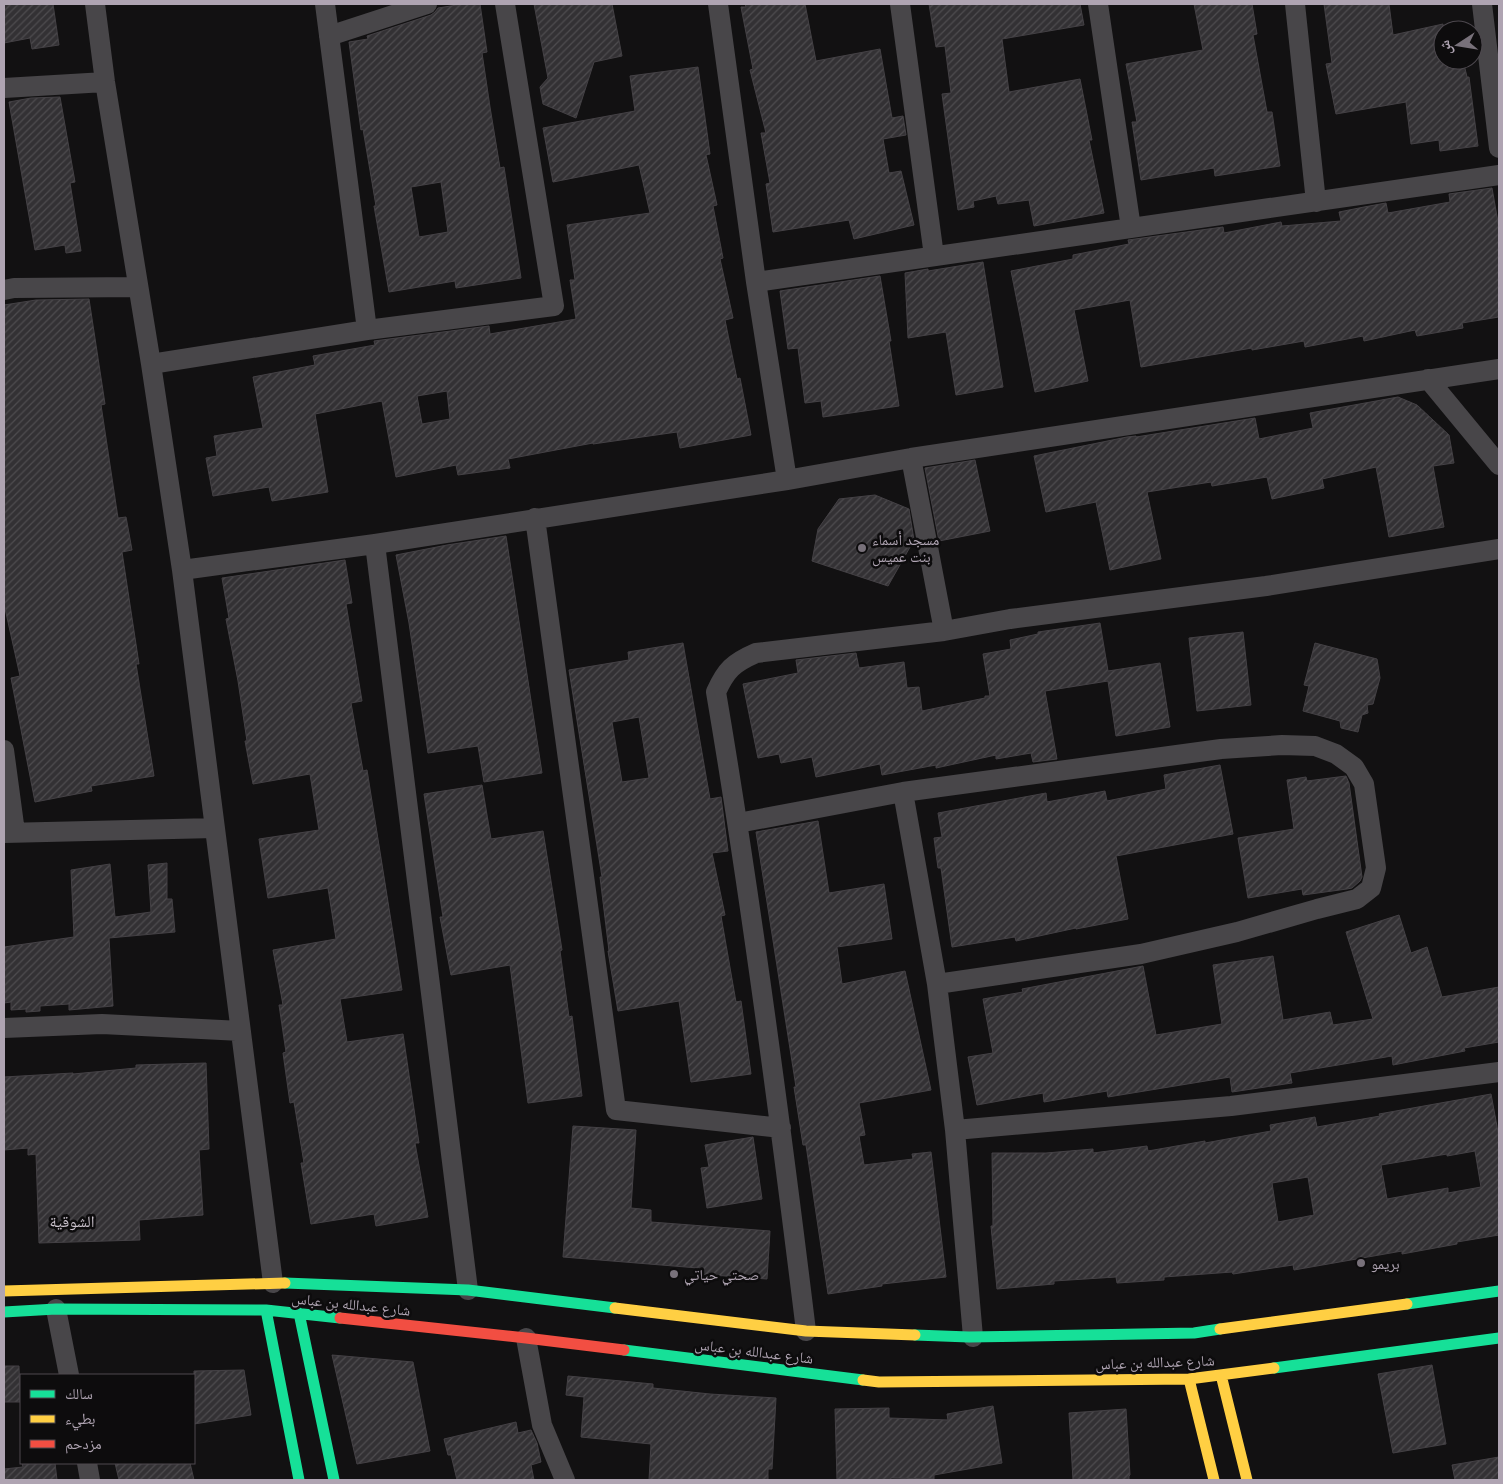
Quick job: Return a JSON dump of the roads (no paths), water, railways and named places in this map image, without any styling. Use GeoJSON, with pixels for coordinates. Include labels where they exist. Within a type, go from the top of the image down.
{"type":"FeatureCollection","features":[{"type":"Feature","properties":{"kind":"main road","name":"شارع عبدالله بن عباس"},"geometry":{"type":"LineString","coordinates":[[4,1291],[273,1283],[468,1290],[806,1331],[973,1337],[1194,1333],[1499,1291]]}},
{"type":"Feature","properties":{"kind":"main road","name":"شارع عبدالله بن عباس"},"geometry":{"type":"LineString","coordinates":[[4,1312],[56,1309],[266,1310],[526,1338],[879,1382],[1189,1379],[1499,1338]]}},
{"type":"Feature","properties":{"kind":"main road"},"geometry":{"type":"LineString","coordinates":[[266,1310],[300,1480]]}},
{"type":"Feature","properties":{"kind":"main road"},"geometry":{"type":"LineString","coordinates":[[299,1313],[334,1480]]}},
{"type":"Feature","properties":{"kind":"main road"},"geometry":{"type":"LineString","coordinates":[[1221,1375],[1247,1480]]}},
{"type":"Feature","properties":{"kind":"main road"},"geometry":{"type":"LineString","coordinates":[[1189,1379],[1214,1480]]}},
{"type":"Feature","properties":{"kind":"street"},"geometry":{"type":"LineString","coordinates":[[95,4],[105,82],[182,570],[273,1283]]}},
{"type":"Feature","properties":{"kind":"street"},"geometry":{"type":"LineString","coordinates":[[325,4],[367,330]]}},
{"type":"Feature","properties":{"kind":"street"},"geometry":{"type":"LineString","coordinates":[[329,36],[427,4]]}},
{"type":"Feature","properties":{"kind":"street"},"geometry":{"type":"LineString","coordinates":[[151,364],[367,330],[554,306],[505,4]]}},
{"type":"Feature","properties":{"kind":"street"},"geometry":{"type":"LineString","coordinates":[[718,4],[756,282],[787,480]]}},
{"type":"Feature","properties":{"kind":"street"},"geometry":{"type":"LineString","coordinates":[[900,4],[934,256]]}},
{"type":"Feature","properties":{"kind":"street"},"geometry":{"type":"LineString","coordinates":[[1098,4],[1130,228]]}},
{"type":"Feature","properties":{"kind":"street"},"geometry":{"type":"LineString","coordinates":[[1295,4],[1316,202]]}},
{"type":"Feature","properties":{"kind":"street"},"geometry":{"type":"LineString","coordinates":[[1482,4],[1499,148]]}},
{"type":"Feature","properties":{"kind":"street"},"geometry":{"type":"LineString","coordinates":[[4,88],[105,82]]}},
{"type":"Feature","properties":{"kind":"street"},"geometry":{"type":"LineString","coordinates":[[756,282],[1499,176]]}},
{"type":"Feature","properties":{"kind":"street"},"geometry":{"type":"LineString","coordinates":[[4,290],[14,288],[138,287]]}},
{"type":"Feature","properties":{"kind":"street"},"geometry":{"type":"LineString","coordinates":[[182,570],[375,544],[787,480],[911,458],[1499,369]]}},
{"type":"Feature","properties":{"kind":"street"},"geometry":{"type":"LineString","coordinates":[[1428,379],[1499,465]]}},
{"type":"Feature","properties":{"kind":"street"},"geometry":{"type":"LineString","coordinates":[[911,458],[944,631]]}},
{"type":"Feature","properties":{"kind":"street"},"geometry":{"type":"LineString","coordinates":[[535,518],[616,1110],[781,1128]]}},
{"type":"Feature","properties":{"kind":"street"},"geometry":{"type":"LineString","coordinates":[[375,544],[468,1290]]}},
{"type":"Feature","properties":{"kind":"street"},"geometry":{"type":"LineString","coordinates":[[806,1331],[781,1128],[738,823],[716,692],[724,676],[740,660],[756,653],[944,631],[1010,619],[1266,586],[1499,548]]}},
{"type":"Feature","properties":{"kind":"street"},"geometry":{"type":"LineString","coordinates":[[738,823],[903,792],[1221,749],[1282,745],[1315,746],[1336,754],[1354,767],[1364,784],[1376,868],[1371,888],[1358,899],[1318,908],[1237,932],[1141,954],[937,984]]}},
{"type":"Feature","properties":{"kind":"street"},"geometry":{"type":"LineString","coordinates":[[4,750],[9,832],[216,828]]}},
{"type":"Feature","properties":{"kind":"street"},"geometry":{"type":"LineString","coordinates":[[903,792],[937,984],[955,1130],[973,1337]]}},
{"type":"Feature","properties":{"kind":"street"},"geometry":{"type":"LineString","coordinates":[[4,1028],[102,1024],[242,1032]]}},
{"type":"Feature","properties":{"kind":"street"},"geometry":{"type":"LineString","coordinates":[[955,1130],[1231,1106],[1499,1072]]}},
{"type":"Feature","properties":{"kind":"street"},"geometry":{"type":"LineString","coordinates":[[56,1309],[69,1374]]}},
{"type":"Feature","properties":{"kind":"street"},"geometry":{"type":"LineString","coordinates":[[526,1338],[542,1425],[565,1480]]}},
{"type":"Feature","properties":{"kind":"street"},"geometry":{"type":"LineString","coordinates":[[87,1464],[90,1480]]}},
{"type":"Feature","properties":{"kind":"place","name":"مسجد أسماء بنت عميس"},"geometry":{"type":"Point","coordinates":[862,548]}},
{"type":"Feature","properties":{"kind":"place","name":"بريمو"},"geometry":{"type":"Point","coordinates":[1361,1263]}},
{"type":"Feature","properties":{"kind":"place","name":"صحتي حياتي"},"geometry":{"type":"Point","coordinates":[674,1274]}},
{"type":"Feature","properties":{"kind":"district","name":"الشوقية"},"geometry":{"type":"Point","coordinates":[72,1221]}}]}
